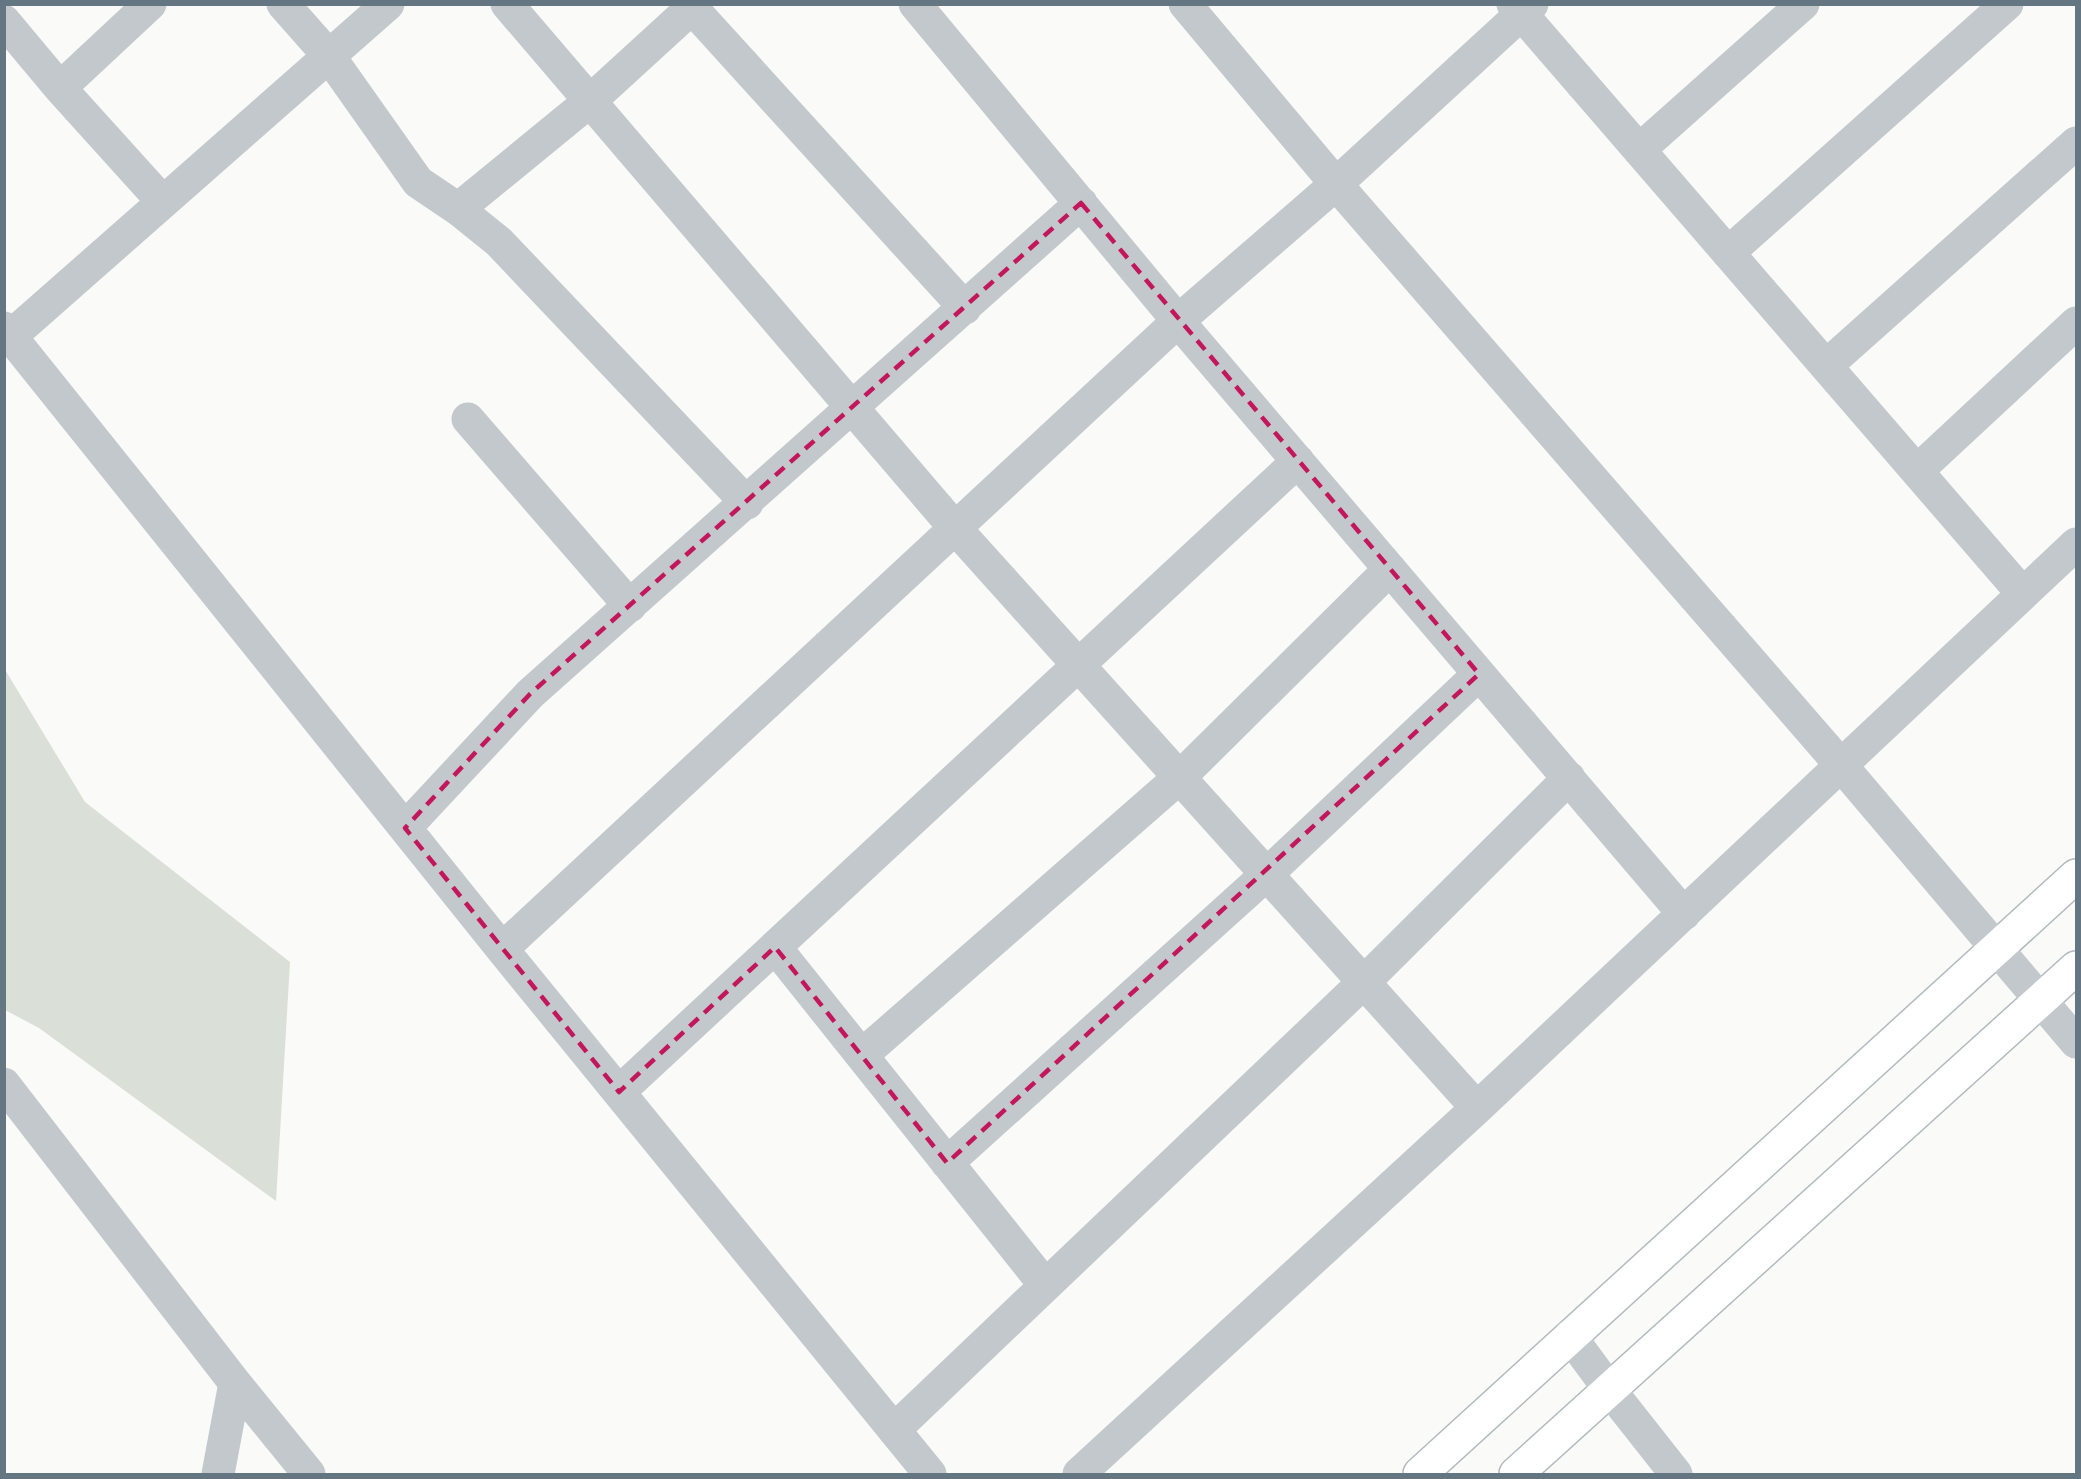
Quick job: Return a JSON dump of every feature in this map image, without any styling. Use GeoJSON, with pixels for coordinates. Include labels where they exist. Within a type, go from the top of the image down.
{"type":"FeatureCollection","features":[{"type":"Feature","properties":{"kind":"street"},"geometry":{"type":"LineString","coordinates":[[60,88],[150,4]]}},
{"type":"Feature","properties":{"kind":"street"},"geometry":{"type":"LineString","coordinates":[[283,4],[329,56],[418,182],[458,209],[499,242],[747,503]]}},
{"type":"Feature","properties":{"kind":"street"},"geometry":{"type":"LineString","coordinates":[[388,4],[163,202],[8,332],[502,949],[930,1474]]}},
{"type":"Feature","properties":{"kind":"street"},"geometry":{"type":"LineString","coordinates":[[507,4],[955,528],[1477,1108]]}},
{"type":"Feature","properties":{"kind":"street"},"geometry":{"type":"LineString","coordinates":[[915,4],[1178,321],[1684,914]]}},
{"type":"Feature","properties":{"kind":"street"},"geometry":{"type":"LineString","coordinates":[[1185,4],[1336,184],[1840,764],[2076,1042]]}},
{"type":"Feature","properties":{"kind":"street"},"geometry":{"type":"LineString","coordinates":[[1639,150],[1803,4]]}},
{"type":"Feature","properties":{"kind":"street"},"geometry":{"type":"LineString","coordinates":[[1728,253],[2007,4]]}},
{"type":"Feature","properties":{"kind":"street"},"geometry":{"type":"LineString","coordinates":[[458,209],[590,101],[694,6],[964,308]]}},
{"type":"Feature","properties":{"kind":"street"},"geometry":{"type":"LineString","coordinates":[[502,949],[1178,321],[1336,184],[1522,8],[1639,150],[2023,594]]}},
{"type":"Feature","properties":{"kind":"street"},"geometry":{"type":"LineString","coordinates":[[4,21],[60,88],[163,202]]}},
{"type":"Feature","properties":{"kind":"street"},"geometry":{"type":"LineString","coordinates":[[1826,366],[2076,142]]}},
{"type":"Feature","properties":{"kind":"street"},"geometry":{"type":"LineString","coordinates":[[405,828],[530,694],[1081,203]]}},
{"type":"Feature","properties":{"kind":"street"},"geometry":{"type":"LineString","coordinates":[[1917,471],[2076,323]]}},
{"type":"Feature","properties":{"kind":"street"},"geometry":{"type":"LineString","coordinates":[[468,419],[630,606]]}},
{"type":"Feature","properties":{"kind":"street"},"geometry":{"type":"LineString","coordinates":[[618,1092],[1298,461]]}},
{"type":"Feature","properties":{"kind":"street"},"geometry":{"type":"LineString","coordinates":[[1079,1474],[1477,1108],[2076,544]]}},
{"type":"Feature","properties":{"kind":"street"},"geometry":{"type":"LineString","coordinates":[[862,1055],[1179,777],[1390,568]]}},
{"type":"Feature","properties":{"kind":"street"},"geometry":{"type":"LineString","coordinates":[[947,1163],[1267,874],[1479,674]]}},
{"type":"Feature","properties":{"kind":"street"},"geometry":{"type":"LineString","coordinates":[[894,1430],[1364,982],[1569,778]]}},
{"type":"Feature","properties":{"kind":"street"},"geometry":{"type":"LineString","coordinates":[[1420,1474],[2076,876]]}},
{"type":"Feature","properties":{"kind":"street"},"geometry":{"type":"LineString","coordinates":[[776,947],[1045,1286]]}},
{"type":"Feature","properties":{"kind":"street"},"geometry":{"type":"LineString","coordinates":[[1516,1474],[2076,968]]}},
{"type":"Feature","properties":{"kind":"street"},"geometry":{"type":"LineString","coordinates":[[4,1084],[235,1383],[309,1474]]}},
{"type":"Feature","properties":{"kind":"street"},"geometry":{"type":"LineString","coordinates":[[1570,1336],[1676,1474]]}},
{"type":"Feature","properties":{"kind":"street"},"geometry":{"type":"LineString","coordinates":[[218,1474],[235,1383]]}},
{"type":"Feature","properties":{"kind":"highlighted area"},"geometry":{"type":"Polygon","coordinates":[[[1081,203],[1479,674],[947,1163],[775,947],[619,1092],[405,828],[530,694],[1081,203]]]}},
{"type":"Feature","properties":{"kind":"shaded area"},"geometry":{"type":"Polygon","coordinates":[[[4,668],[85,802],[290,962],[276,1201],[39,1028],[5,1010],[4,668]]]}}]}
